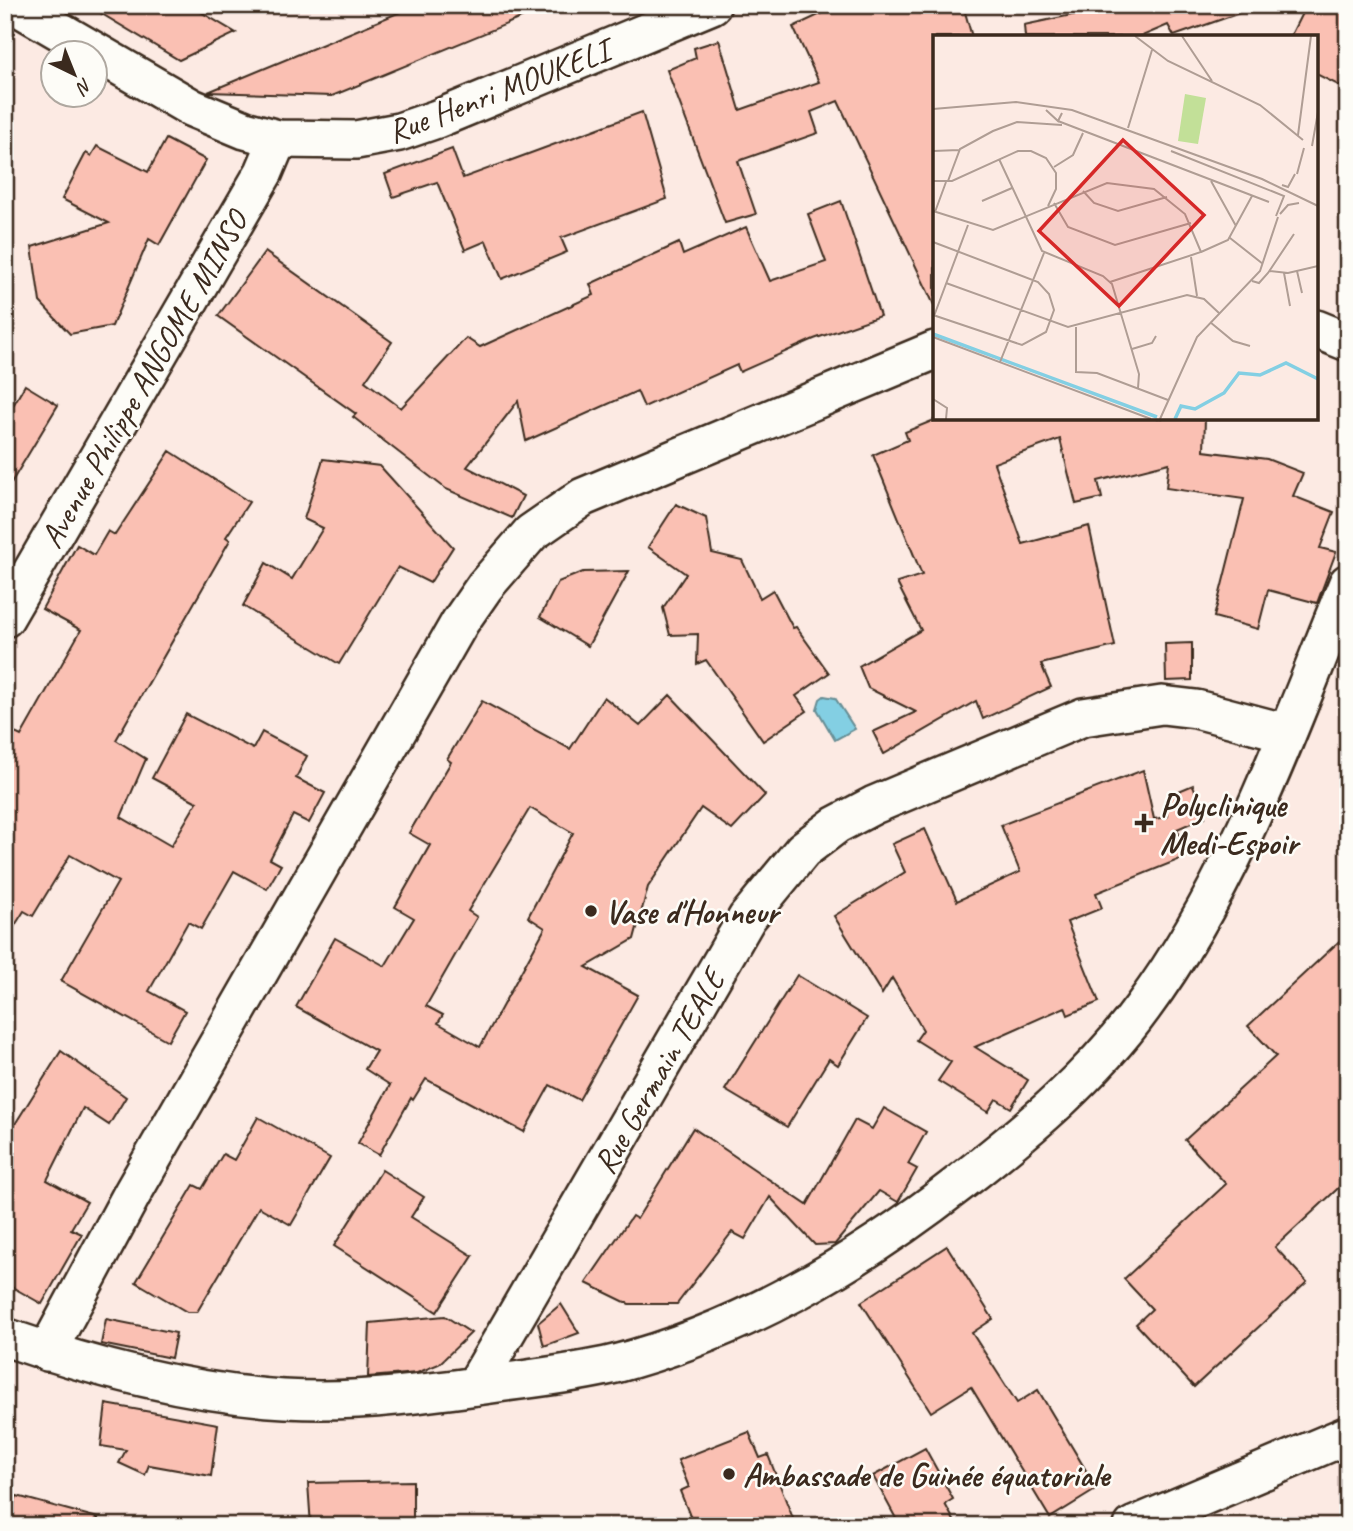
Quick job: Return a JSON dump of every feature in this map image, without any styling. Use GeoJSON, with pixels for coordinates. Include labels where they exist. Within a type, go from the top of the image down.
{"type":"FeatureCollection","features":[{"type":"Feature","properties":{"kind":"street","name":"Rue Henri MOUKELI"},"geometry":{"type":"LineString","coordinates":[[15,5],[222,123],[278,139],[356,140],[399,132],[494,97],[712,5]]}},
{"type":"Feature","properties":{"kind":"street","name":"Avenue Philippe ANGOME MINSO"},"geometry":{"type":"LineString","coordinates":[[5,618],[264,172],[278,139]]}},
{"type":"Feature","properties":{"kind":"street"},"geometry":{"type":"LineString","coordinates":[[1318,330],[1348,342]]}},
{"type":"Feature","properties":{"kind":"street"},"geometry":{"type":"LineString","coordinates":[[47,1352],[132,1194],[404,715],[460,622],[511,553],[531,533],[583,497],[933,351]]}},
{"type":"Feature","properties":{"kind":"street"},"geometry":{"type":"LineString","coordinates":[[5,1337],[129,1375],[274,1398],[369,1399],[573,1373],[616,1364],[672,1347],[730,1324],[787,1297],[852,1261],[929,1207],[1008,1146],[1076,1085],[1145,1004],[1200,916],[1287,733],[1348,583]]}},
{"type":"Feature","properties":{"kind":"street","name":"Rue Germain TEALE"},"geometry":{"type":"LineString","coordinates":[[475,1386],[747,918],[803,850],[836,825],[874,805],[1083,717],[1162,705],[1196,709],[1287,733]]}},
{"type":"Feature","properties":{"kind":"street"},"geometry":{"type":"LineString","coordinates":[[1133,1526],[1348,1435]]}},
{"type":"Feature","properties":{"kind":"water"},"geometry":{"type":"Polygon","coordinates":[[[824,696],[835,698],[855,729],[835,740],[817,709],[824,696]]]}},
{"type":"Feature","properties":{"kind":"building"},"geometry":{"type":"Polygon","coordinates":[[[87,5],[189,5],[236,33],[179,60],[87,5]]]}},
{"type":"Feature","properties":{"kind":"building"},"geometry":{"type":"Polygon","coordinates":[[[417,5],[550,6],[332,96],[208,92],[417,5]]]}},
{"type":"Feature","properties":{"kind":"building"},"geometry":{"type":"Polygon","coordinates":[[[840,5],[963,5],[971,35],[933,35],[933,303],[838,101],[811,112],[818,133],[738,161],[756,214],[725,223],[667,70],[696,58],[694,48],[719,40],[740,110],[819,82],[793,27],[840,5]]]}},
{"type":"Feature","properties":{"kind":"building"},"geometry":{"type":"Polygon","coordinates":[[[1084,5],[1251,5],[1251,9],[1177,35],[1173,35],[1168,25],[1145,35],[1025,35],[1024,25],[1086,12],[1084,5]]]}},
{"type":"Feature","properties":{"kind":"building"},"geometry":{"type":"Polygon","coordinates":[[[1306,5],[1348,5],[1348,90],[1318,75],[1318,35],[1291,35],[1306,5]]]}},
{"type":"Feature","properties":{"kind":"building"},"geometry":{"type":"Polygon","coordinates":[[[642,112],[667,199],[561,238],[567,252],[502,279],[486,241],[465,250],[437,182],[393,197],[385,174],[452,149],[463,178],[642,112]]]}},
{"type":"Feature","properties":{"kind":"building"},"geometry":{"type":"Polygon","coordinates":[[[166,139],[206,160],[159,245],[149,239],[112,326],[70,334],[40,302],[32,247],[109,223],[62,199],[86,153],[91,156],[97,146],[148,172],[166,139]]]}},
{"type":"Feature","properties":{"kind":"building"},"geometry":{"type":"Polygon","coordinates":[[[841,201],[880,316],[814,339],[740,372],[737,365],[644,407],[637,391],[526,441],[518,401],[467,467],[523,496],[512,518],[446,489],[353,417],[356,414],[218,316],[265,252],[392,342],[365,381],[401,408],[466,338],[480,347],[594,295],[590,284],[679,243],[683,255],[746,227],[770,281],[826,262],[808,214],[841,201]]]}},
{"type":"Feature","properties":{"kind":"building"},"geometry":{"type":"Polygon","coordinates":[[[25,385],[58,405],[5,493],[5,399],[14,404],[25,385]]]}},
{"type":"Feature","properties":{"kind":"building"},"geometry":{"type":"Polygon","coordinates":[[[934,420],[1205,420],[1204,451],[1267,459],[1303,473],[1293,496],[1334,512],[1320,548],[1336,552],[1317,603],[1268,590],[1258,629],[1214,617],[1244,499],[1166,488],[1169,463],[1098,481],[1102,498],[1076,504],[1060,439],[994,463],[1023,544],[1089,526],[1115,646],[1041,664],[1051,687],[983,719],[976,701],[884,754],[873,732],[916,712],[868,688],[859,666],[921,630],[897,583],[922,575],[873,455],[908,440],[905,432],[934,420]]]}},
{"type":"Feature","properties":{"kind":"building"},"geometry":{"type":"Polygon","coordinates":[[[170,451],[249,502],[226,537],[230,540],[116,740],[146,759],[121,817],[171,846],[197,802],[152,778],[186,714],[253,749],[262,732],[307,756],[296,778],[325,793],[309,823],[293,815],[270,859],[281,865],[267,889],[234,871],[201,929],[188,922],[149,991],[185,1011],[168,1041],[61,981],[118,882],[70,855],[33,916],[24,911],[5,941],[5,728],[21,736],[81,630],[42,609],[77,545],[94,555],[108,531],[115,535],[170,451]]]}},
{"type":"Feature","properties":{"kind":"building"},"geometry":{"type":"Polygon","coordinates":[[[323,459],[380,466],[453,547],[430,583],[398,567],[339,664],[243,606],[266,563],[292,579],[323,528],[304,519],[323,459]]]}},
{"type":"Feature","properties":{"kind":"building"},"geometry":{"type":"Polygon","coordinates":[[[676,504],[706,518],[712,553],[742,560],[760,598],[773,590],[793,628],[796,627],[829,673],[796,696],[807,711],[763,741],[706,660],[697,664],[698,634],[670,635],[663,608],[686,574],[648,547],[676,504]]]}},
{"type":"Feature","properties":{"kind":"building"},"geometry":{"type":"Polygon","coordinates":[[[629,571],[588,646],[540,617],[558,582],[583,572],[629,571]]]}},
{"type":"Feature","properties":{"kind":"building"},"geometry":{"type":"Polygon","coordinates":[[[1192,643],[1192,680],[1166,681],[1165,644],[1192,643]]]}},
{"type":"Feature","properties":{"kind":"building"},"geometry":{"type":"Polygon","coordinates":[[[670,695],[765,795],[732,830],[701,808],[648,887],[634,939],[586,967],[638,995],[579,1100],[550,1085],[524,1132],[426,1079],[413,1100],[411,1098],[379,1155],[358,1143],[390,1085],[365,1069],[376,1051],[296,1007],[335,938],[385,966],[414,918],[395,907],[430,845],[409,833],[451,762],[447,759],[482,701],[570,749],[604,697],[640,726],[670,695]],[[530,808],[468,911],[477,917],[426,1006],[443,1015],[438,1023],[480,1047],[545,928],[528,917],[573,833],[530,808]]]}},
{"type":"Feature","properties":{"kind":"building"},"geometry":{"type":"Polygon","coordinates":[[[1143,770],[1154,819],[1167,817],[1167,796],[1193,785],[1205,817],[1177,829],[1188,856],[1096,893],[1102,908],[1067,922],[1099,1002],[1068,1015],[1065,1007],[975,1047],[1028,1080],[1011,1108],[996,1099],[988,1112],[938,1081],[951,1062],[916,1040],[923,1030],[892,978],[882,994],[834,916],[905,872],[892,844],[925,829],[957,901],[1020,872],[1001,825],[1143,770]]]}},
{"type":"Feature","properties":{"kind":"building"},"geometry":{"type":"Polygon","coordinates":[[[1348,933],[1348,1179],[1275,1247],[1307,1282],[1194,1387],[1136,1324],[1152,1309],[1124,1279],[1226,1184],[1185,1140],[1276,1056],[1248,1026],[1348,933]]]}},
{"type":"Feature","properties":{"kind":"building"},"geometry":{"type":"Polygon","coordinates":[[[797,975],[867,1018],[838,1065],[829,1059],[787,1127],[725,1090],[797,975]]]}},
{"type":"Feature","properties":{"kind":"building"},"geometry":{"type":"Polygon","coordinates":[[[61,1051],[126,1097],[109,1125],[83,1108],[47,1180],[87,1202],[71,1229],[82,1234],[42,1304],[5,1283],[5,1140],[61,1051]]]}},
{"type":"Feature","properties":{"kind":"building"},"geometry":{"type":"Polygon","coordinates":[[[884,1108],[926,1132],[908,1164],[917,1169],[898,1202],[879,1191],[835,1244],[815,1245],[770,1197],[745,1239],[732,1232],[677,1304],[629,1304],[586,1283],[632,1216],[637,1219],[693,1128],[807,1205],[855,1120],[872,1129],[884,1108]]]}},
{"type":"Feature","properties":{"kind":"building"},"geometry":{"type":"Polygon","coordinates":[[[258,1117],[330,1158],[291,1225],[259,1207],[197,1312],[187,1312],[136,1282],[194,1185],[202,1189],[223,1154],[234,1160],[258,1117]]]}},
{"type":"Feature","properties":{"kind":"building"},"geometry":{"type":"Polygon","coordinates":[[[382,1170],[424,1197],[411,1217],[473,1256],[437,1312],[334,1246],[382,1170]]]}},
{"type":"Feature","properties":{"kind":"building"},"geometry":{"type":"Polygon","coordinates":[[[947,1246],[993,1319],[972,1333],[1017,1403],[1038,1390],[1097,1489],[1050,1518],[971,1387],[931,1412],[861,1302],[947,1246]]]}},
{"type":"Feature","properties":{"kind":"building"},"geometry":{"type":"Polygon","coordinates":[[[561,1304],[579,1333],[544,1346],[538,1323],[561,1304]]]}},
{"type":"Feature","properties":{"kind":"building"},"geometry":{"type":"Polygon","coordinates":[[[445,1316],[471,1333],[439,1364],[417,1373],[368,1377],[370,1323],[445,1316]]]}},
{"type":"Feature","properties":{"kind":"building"},"geometry":{"type":"Polygon","coordinates":[[[106,1319],[176,1333],[171,1358],[101,1344],[106,1319]]]}},
{"type":"Feature","properties":{"kind":"building"},"geometry":{"type":"Polygon","coordinates":[[[106,1404],[218,1424],[211,1476],[149,1465],[145,1475],[119,1463],[126,1450],[101,1446],[106,1404]]]}},
{"type":"Feature","properties":{"kind":"building","name":"Ambassade de Guinée équatoriale"},"geometry":{"type":"Polygon","coordinates":[[[749,1432],[760,1458],[768,1455],[796,1526],[694,1526],[680,1491],[689,1487],[678,1460],[749,1432]]]}},
{"type":"Feature","properties":{"kind":"building"},"geometry":{"type":"Polygon","coordinates":[[[925,1448],[953,1499],[945,1504],[957,1526],[900,1526],[873,1476],[925,1448]]]}},
{"type":"Feature","properties":{"kind":"building"},"geometry":{"type":"Polygon","coordinates":[[[413,1481],[413,1526],[311,1526],[308,1483],[413,1481]]]}},
{"type":"Feature","properties":{"kind":"building"},"geometry":{"type":"Polygon","coordinates":[[[17,1496],[98,1518],[97,1526],[5,1526],[17,1496]]]}},
{"type":"Feature","properties":{"kind":"place","name":"Polyclinique Medi-Espoir"},"geometry":{"type":"Point","coordinates":[1144,823]}},
{"type":"Feature","properties":{"kind":"place","name":"Vase d'Honneur"},"geometry":{"type":"Point","coordinates":[591,911]}},
{"type":"Feature","properties":{"kind":"place","name":"Ambassade de Guinée équatoriale"},"geometry":{"type":"Point","coordinates":[729,1474]}}]}
